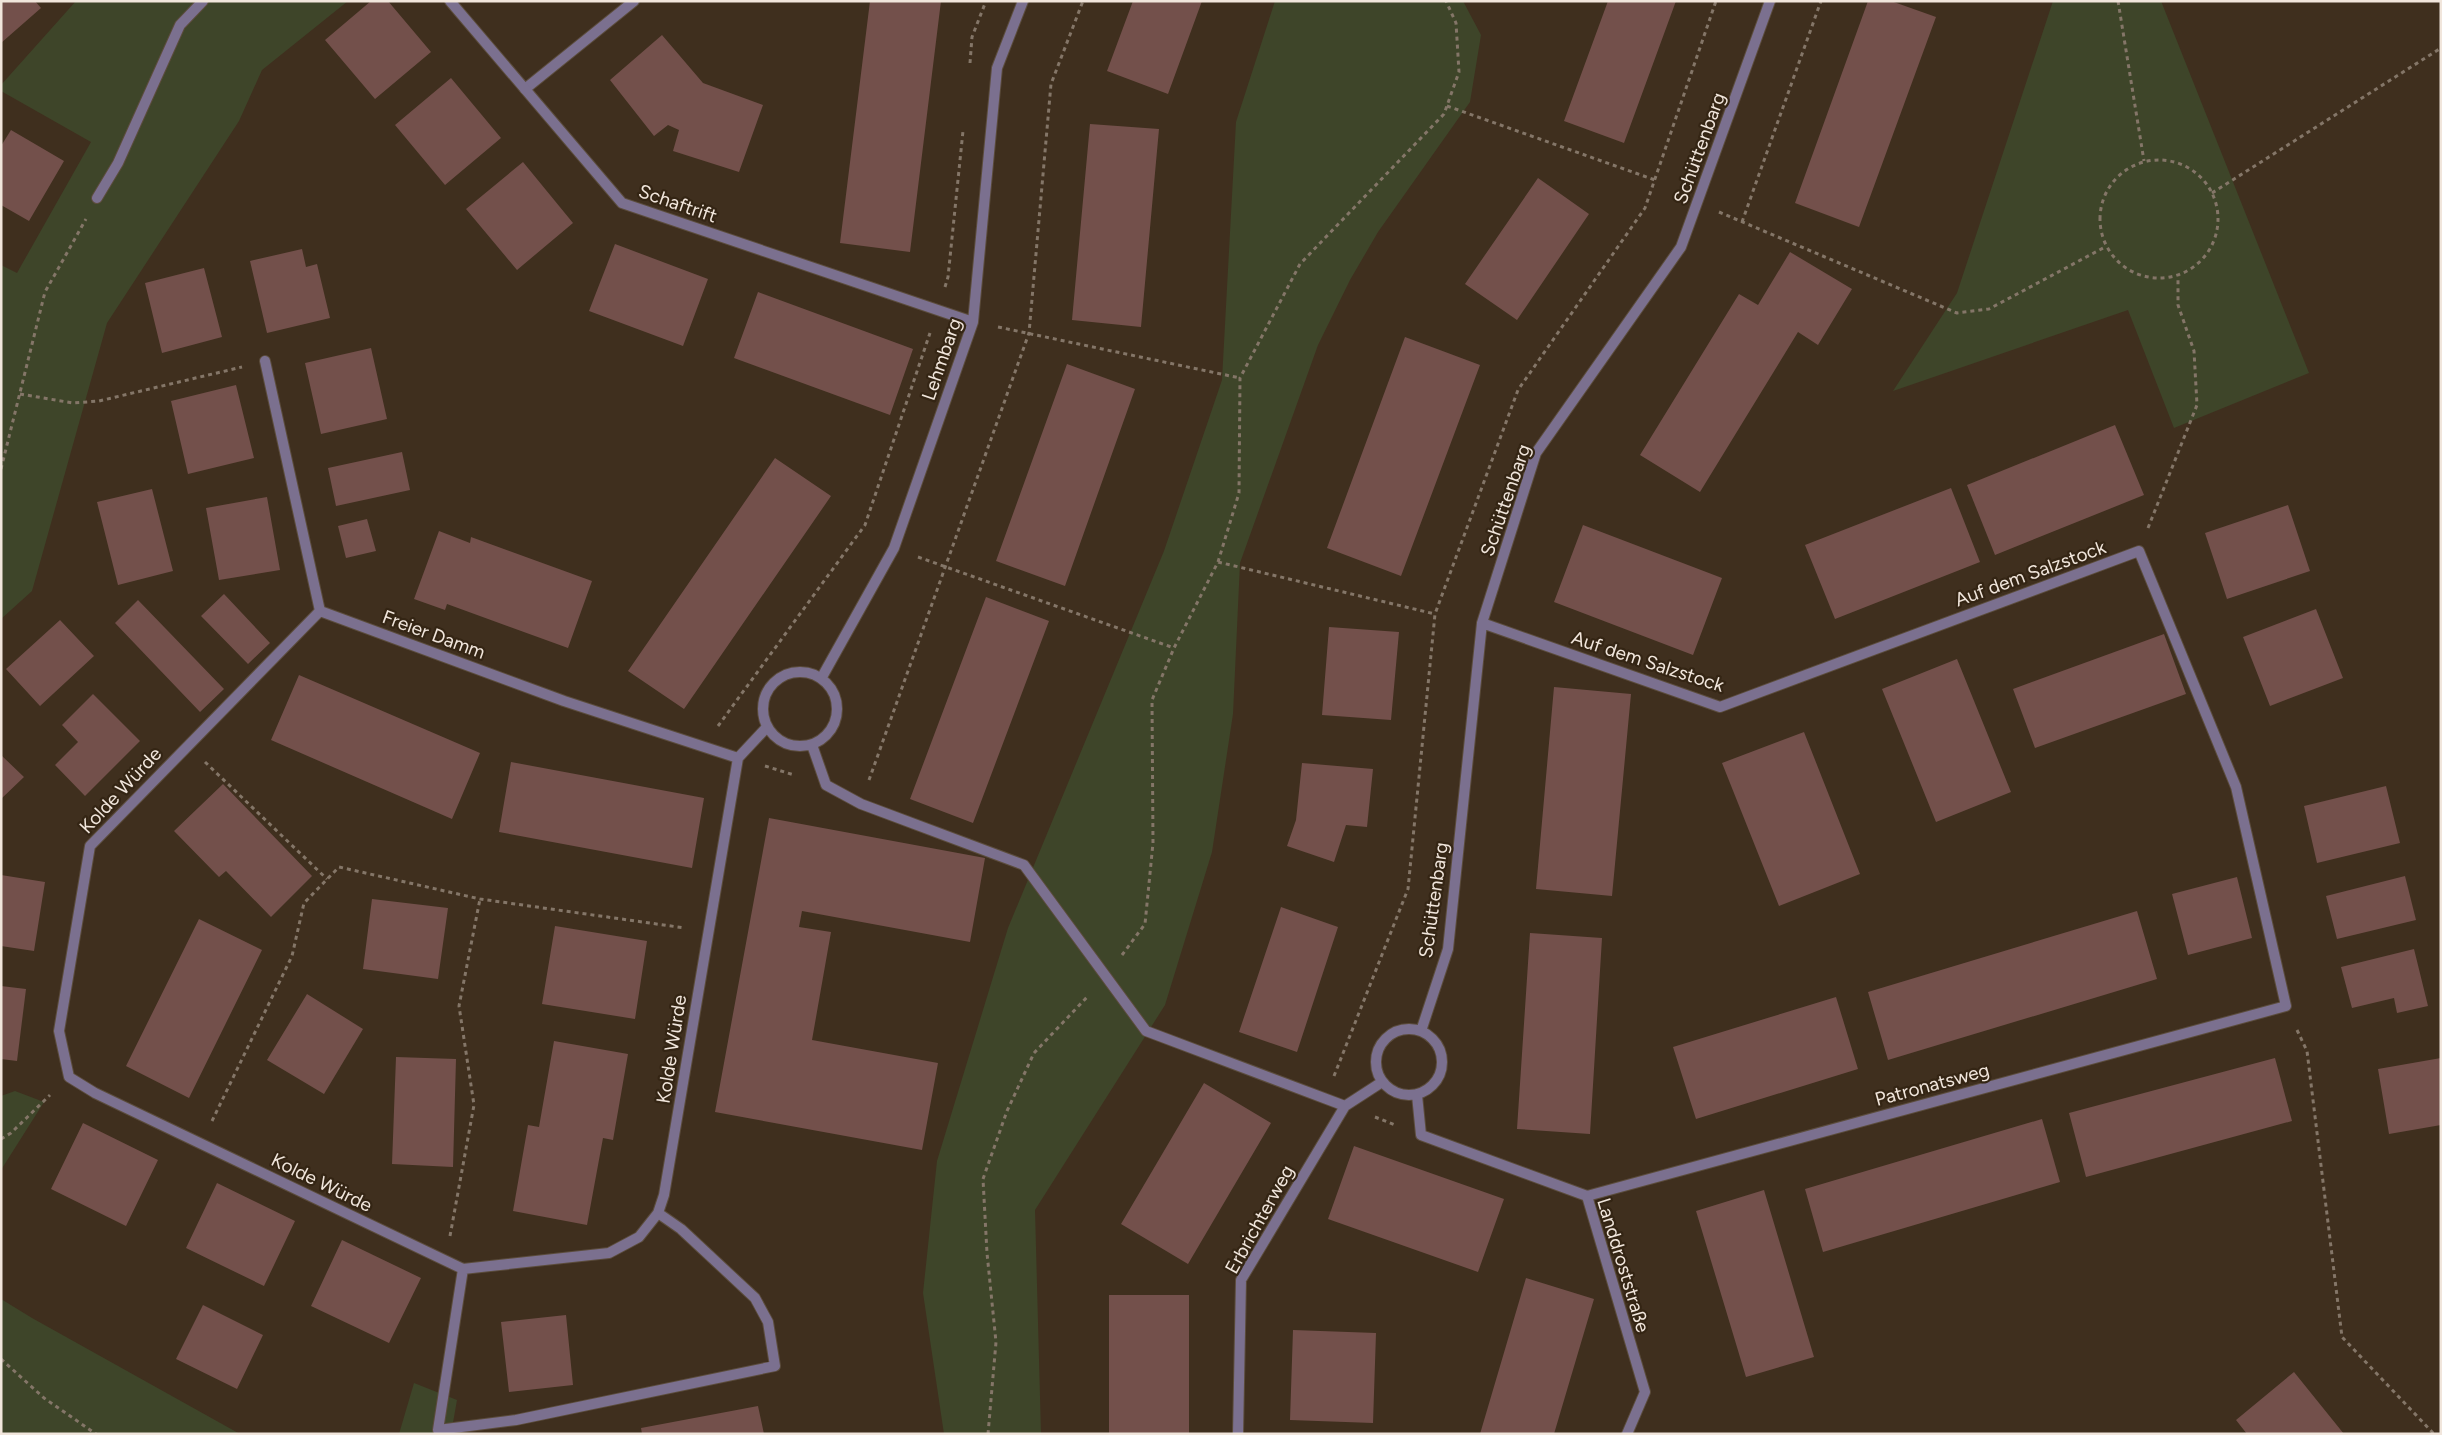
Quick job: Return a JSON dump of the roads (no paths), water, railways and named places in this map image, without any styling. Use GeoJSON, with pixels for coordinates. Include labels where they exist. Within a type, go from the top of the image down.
{"type":"FeatureCollection","features":[{"type":"Feature","properties":{"kind":"street"},"geometry":{"type":"LineString","coordinates":[[98,198],[118,163],[180,25],[203,1]]}},
{"type":"Feature","properties":{"kind":"street","name":"Schaftrift"},"geometry":{"type":"LineString","coordinates":[[450,1],[622,202],[973,322]]}},
{"type":"Feature","properties":{"kind":"street"},"geometry":{"type":"LineString","coordinates":[[525,89],[634,1]]}},
{"type":"Feature","properties":{"kind":"street","name":"Lehmbarg"},"geometry":{"type":"LineString","coordinates":[[822,677],[894,548],[973,322],[997,68],[1023,1]]}},
{"type":"Feature","properties":{"kind":"street","name":"Schüttenbarg"},"geometry":{"type":"LineString","coordinates":[[1421,1031],[1448,949],[1482,623],[1536,453],[1681,247],[1770,1]]}},
{"type":"Feature","properties":{"kind":"street"},"geometry":{"type":"LineString","coordinates":[[265,361],[320,610]]}},
{"type":"Feature","properties":{"kind":"street","name":"Auf dem Salzstock"},"geometry":{"type":"LineString","coordinates":[[1482,623],[1720,707],[2139,551],[2236,787],[2286,1006]]}},
{"type":"Feature","properties":{"kind":"street","name":"Kolde Würde"},"geometry":{"type":"LineString","coordinates":[[320,610],[187,744],[90,846],[59,1031],[69,1077],[95,1092],[201,1144],[463,1269],[609,1253],[640,1237],[658,1213],[664,1195],[738,758]]}},
{"type":"Feature","properties":{"kind":"street","name":"Freier Damm"},"geometry":{"type":"LineString","coordinates":[[320,610],[564,701],[738,758]]}},
{"type":"Feature","properties":{"kind":"street"},"geometry":{"type":"LineString","coordinates":[[806,671],[822,677],[832,687],[837,700],[838,714],[833,727],[824,738],[812,745],[799,747],[786,744],[775,737],[767,727],[762,710],[765,694],[775,680],[790,672],[806,671]]}},
{"type":"Feature","properties":{"kind":"street"},"geometry":{"type":"LineString","coordinates":[[738,758],[767,727]]}},
{"type":"Feature","properties":{"kind":"street"},"geometry":{"type":"LineString","coordinates":[[812,745],[826,785],[861,804],[1024,865],[1146,1031],[1345,1106]]}},
{"type":"Feature","properties":{"kind":"street","name":"Patronatsweg"},"geometry":{"type":"LineString","coordinates":[[1587,1196],[2286,1006]]}},
{"type":"Feature","properties":{"kind":"street"},"geometry":{"type":"LineString","coordinates":[[1400,1030],[1421,1031],[1439,1047],[1443,1058],[1442,1070],[1437,1081],[1428,1090],[1417,1095],[1404,1096],[1392,1091],[1382,1082],[1375,1062],[1382,1042],[1400,1030]]}},
{"type":"Feature","properties":{"kind":"street","name":"Erbrichterweg"},"geometry":{"type":"LineString","coordinates":[[1238,1434],[1241,1280],[1345,1106],[1382,1082]]}},
{"type":"Feature","properties":{"kind":"street","name":"Landdroststraße"},"geometry":{"type":"LineString","coordinates":[[1417,1095],[1421,1135],[1587,1196],[1644,1392],[1627,1434]]}},
{"type":"Feature","properties":{"kind":"street"},"geometry":{"type":"LineString","coordinates":[[463,1269],[438,1430],[516,1420],[775,1366],[768,1322],[755,1298],[681,1228],[658,1213]]}}]}
